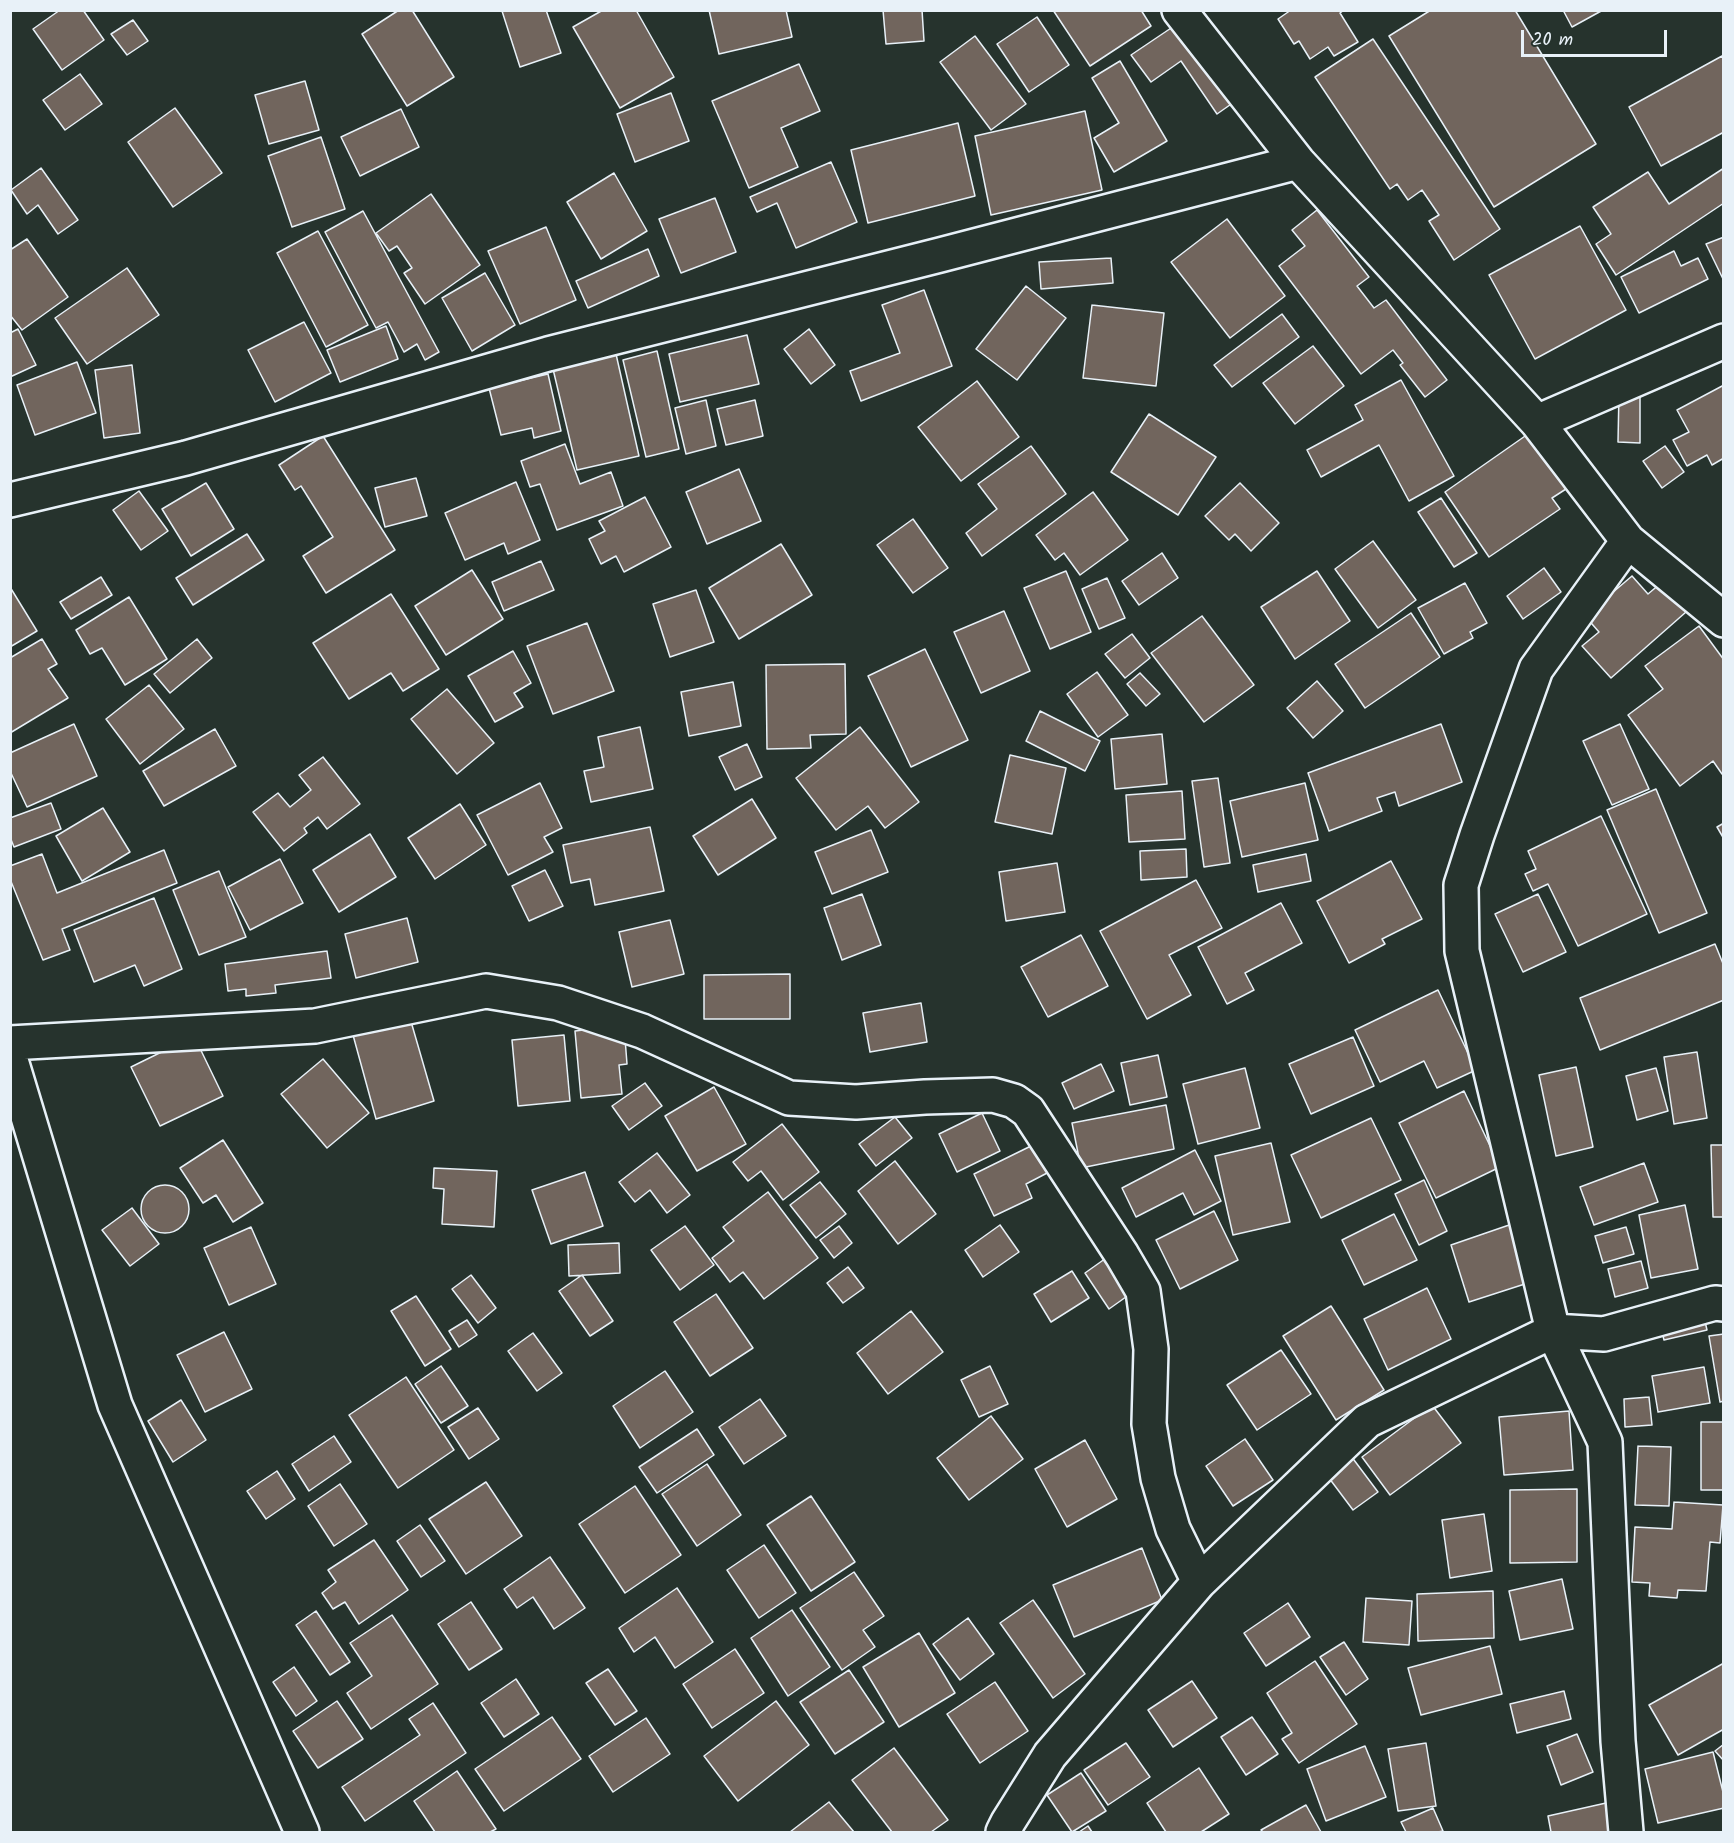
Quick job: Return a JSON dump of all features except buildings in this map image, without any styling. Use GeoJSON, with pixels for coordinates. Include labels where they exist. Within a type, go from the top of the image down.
{"type":"FeatureCollection","features":[{"type":"Feature","properties":{"kind":"street"},"geometry":{"type":"LineString","coordinates":[[1179,10],[1298,162],[1537,422],[1628,541],[1724,620]]}},
{"type":"Feature","properties":{"kind":"street"},"geometry":{"type":"LineString","coordinates":[[10,500],[186,458],[548,354],[1298,162]]}},
{"type":"Feature","properties":{"kind":"street"},"geometry":{"type":"LineString","coordinates":[[1537,422],[1724,341]]}},
{"type":"Feature","properties":{"kind":"street"},"geometry":{"type":"LineString","coordinates":[[1626,1833],[1618,1741],[1605,1442],[1552,1331],[1462,951],[1461,885],[1536,669],[1628,541]]}},
{"type":"Feature","properties":{"kind":"street"},"geometry":{"type":"LineString","coordinates":[[10,1042],[315,1026],[486,991],[558,1003],[642,1031],[789,1098],[856,1102],[993,1095],[1014,1101],[1028,1111],[1143,1291],[1151,1350],[1149,1424],[1158,1478],[1173,1529],[1199,1582]]}},
{"type":"Feature","properties":{"kind":"street"},"geometry":{"type":"LineString","coordinates":[[10,1057],[115,1406],[302,1833]]}},
{"type":"Feature","properties":{"kind":"street"},"geometry":{"type":"LineString","coordinates":[[1003,1833],[1050,1755],[1199,1582],[1367,1421],[1552,1331],[1604,1334],[1715,1303],[1724,1304]]}}]}
